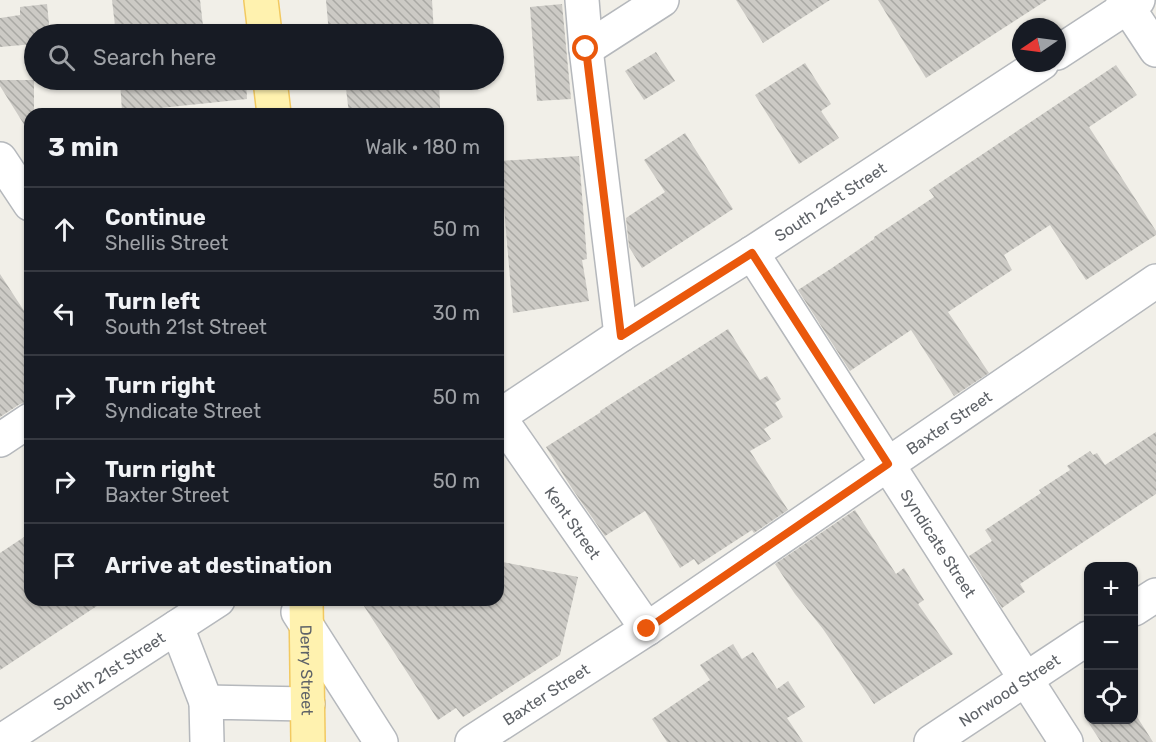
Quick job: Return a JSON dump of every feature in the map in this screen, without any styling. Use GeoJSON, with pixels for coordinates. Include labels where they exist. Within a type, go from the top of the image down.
{"type":"FeatureCollection","features":[{"type":"Feature","properties":{"kind":"main road"},"geometry":{"type":"LineString","coordinates":[[261,0],[264,24]]}},
{"type":"Feature","properties":{"kind":"main road"},"geometry":{"type":"LineString","coordinates":[[271,90],[273,108]]}},
{"type":"Feature","properties":{"kind":"main road","name":"Derry Street"},"geometry":{"type":"LineString","coordinates":[[301,608],[308,704],[308,742]]}},
{"type":"Feature","properties":{"kind":"street"},"geometry":{"type":"LineString","coordinates":[[582,0],[621,336]]}},
{"type":"Feature","properties":{"kind":"street"},"geometry":{"type":"LineString","coordinates":[[586,49],[662,0]]}},
{"type":"Feature","properties":{"kind":"street"},"geometry":{"type":"LineString","coordinates":[[1066,47],[1130,2],[1156,50]]}},
{"type":"Feature","properties":{"kind":"street","name":"South 21st Street"},"geometry":{"type":"LineString","coordinates":[[504,413],[1028,72]]}},
{"type":"Feature","properties":{"kind":"street"},"geometry":{"type":"LineString","coordinates":[[0,159],[24,195]]}},
{"type":"Feature","properties":{"kind":"street","name":"Syndicate Street"},"geometry":{"type":"LineString","coordinates":[[752,253],[1066,742]]}},
{"type":"Feature","properties":{"kind":"street","name":"Baxter Street"},"geometry":{"type":"LineString","coordinates":[[472,742],[647,629],[1156,281]]}},
{"type":"Feature","properties":{"kind":"street"},"geometry":{"type":"LineString","coordinates":[[0,440],[24,424]]}},
{"type":"Feature","properties":{"kind":"street","name":"Kent Street"},"geometry":{"type":"LineString","coordinates":[[504,426],[647,629]]}},
{"type":"Feature","properties":{"kind":"street"},"geometry":{"type":"LineString","coordinates":[[1138,606],[1156,595]]}},
{"type":"Feature","properties":{"kind":"street","name":"South 21st Street"},"geometry":{"type":"LineString","coordinates":[[0,742],[209,606]]}},
{"type":"Feature","properties":{"kind":"street"},"geometry":{"type":"LineString","coordinates":[[301,608],[381,742]]}},
{"type":"Feature","properties":{"kind":"street"},"geometry":{"type":"LineString","coordinates":[[177,627],[206,702],[207,742]]}},
{"type":"Feature","properties":{"kind":"street","name":"Norwood Street"},"geometry":{"type":"LineString","coordinates":[[931,742],[1084,641]]}},
{"type":"Feature","properties":{"kind":"street"},"geometry":{"type":"LineString","coordinates":[[206,702],[308,704]]}},
{"type":"Feature","properties":{"kind":"building"},"geometry":{"type":"Polygon","coordinates":[[[112,0],[200,0],[203,24],[115,24],[112,0]]]}},
{"type":"Feature","properties":{"kind":"building"},"geometry":{"type":"Polygon","coordinates":[[[326,0],[432,0],[433,24],[328,24],[326,0]]]}},
{"type":"Feature","properties":{"kind":"building"},"geometry":{"type":"Polygon","coordinates":[[[736,0],[830,0],[763,43],[736,0]]]}},
{"type":"Feature","properties":{"kind":"building"},"geometry":{"type":"Polygon","coordinates":[[[878,0],[1047,0],[1019,18],[1012,18],[1012,23],[926,78],[878,0]]]}},
{"type":"Feature","properties":{"kind":"building"},"geometry":{"type":"Polygon","coordinates":[[[47,4],[49,24],[24,24],[24,45],[0,47],[0,18],[20,15],[20,7],[47,4]]]}},
{"type":"Feature","properties":{"kind":"building"},"geometry":{"type":"Polygon","coordinates":[[[562,4],[571,99],[537,101],[530,7],[562,4]]]}},
{"type":"Feature","properties":{"kind":"building"},"geometry":{"type":"Polygon","coordinates":[[[656,52],[675,81],[644,100],[625,71],[656,52]]]}},
{"type":"Feature","properties":{"kind":"building"},"geometry":{"type":"Polygon","coordinates":[[[805,63],[831,104],[821,111],[839,138],[799,164],[755,95],[805,63]]]}},
{"type":"Feature","properties":{"kind":"building"},"geometry":{"type":"Polygon","coordinates":[[[1116,65],[1137,95],[1089,127],[1156,231],[1156,235],[1086,280],[1050,225],[1004,255],[1012,270],[948,312],[989,373],[954,396],[911,330],[850,371],[798,290],[934,197],[929,190],[1116,65]]]}},
{"type":"Feature","properties":{"kind":"building"},"geometry":{"type":"Polygon","coordinates":[[[0,80],[24,80],[24,90],[34,90],[34,108],[24,108],[24,124],[0,86],[0,80]]]}},
{"type":"Feature","properties":{"kind":"building"},"geometry":{"type":"Polygon","coordinates":[[[121,90],[247,90],[247,99],[160,108],[122,108],[121,90]]]}},
{"type":"Feature","properties":{"kind":"building"},"geometry":{"type":"Polygon","coordinates":[[[346,90],[439,90],[440,108],[348,108],[346,90]]]}},
{"type":"Feature","properties":{"kind":"building"},"geometry":{"type":"Polygon","coordinates":[[[685,133],[733,209],[642,268],[629,247],[626,218],[665,192],[644,160],[685,133]]]}},
{"type":"Feature","properties":{"kind":"building"},"geometry":{"type":"Polygon","coordinates":[[[579,156],[587,259],[582,260],[589,301],[513,313],[504,208],[504,161],[579,156]]]}},
{"type":"Feature","properties":{"kind":"building"},"geometry":{"type":"Polygon","coordinates":[[[0,274],[24,311],[24,403],[0,417],[0,274]]]}},
{"type":"Feature","properties":{"kind":"building"},"geometry":{"type":"Polygon","coordinates":[[[728,329],[760,380],[767,376],[781,399],[775,403],[783,417],[764,429],[771,439],[750,451],[788,510],[754,533],[752,530],[698,565],[694,559],[680,568],[645,511],[605,536],[546,447],[728,329]]]}},
{"type":"Feature","properties":{"kind":"building"},"geometry":{"type":"Polygon","coordinates":[[[1156,432],[1156,494],[1020,584],[1025,592],[1002,608],[969,556],[992,541],[985,530],[1041,493],[1039,490],[1070,470],[1067,466],[1090,451],[1093,455],[1097,453],[1105,465],[1156,432]]]}},
{"type":"Feature","properties":{"kind":"building"},"geometry":{"type":"Polygon","coordinates":[[[855,510],[896,574],[904,568],[924,600],[918,604],[953,654],[874,704],[775,564],[855,510]]]}},
{"type":"Feature","properties":{"kind":"building"},"geometry":{"type":"Polygon","coordinates":[[[24,537],[24,606],[97,606],[0,670],[0,553],[24,537]]]}},
{"type":"Feature","properties":{"kind":"building"},"geometry":{"type":"Polygon","coordinates":[[[504,562],[578,577],[560,655],[463,717],[456,708],[438,720],[364,606],[504,606],[504,562]]]}},
{"type":"Feature","properties":{"kind":"building"},"geometry":{"type":"Polygon","coordinates":[[[733,644],[742,659],[753,652],[777,689],[788,681],[805,707],[787,718],[803,742],[667,742],[652,719],[710,680],[700,665],[733,644]]]}},
{"type":"Feature","properties":{"kind":"building"},"geometry":{"type":"Polygon","coordinates":[[[1138,718],[1153,742],[1101,742],[1089,724],[1138,724],[1138,718]]]}},
{"type":"Feature","properties":{"kind":"route"},"geometry":{"type":"LineString","coordinates":[[586,49],[621,336],[752,253],[888,464],[647,629]]}}]}
